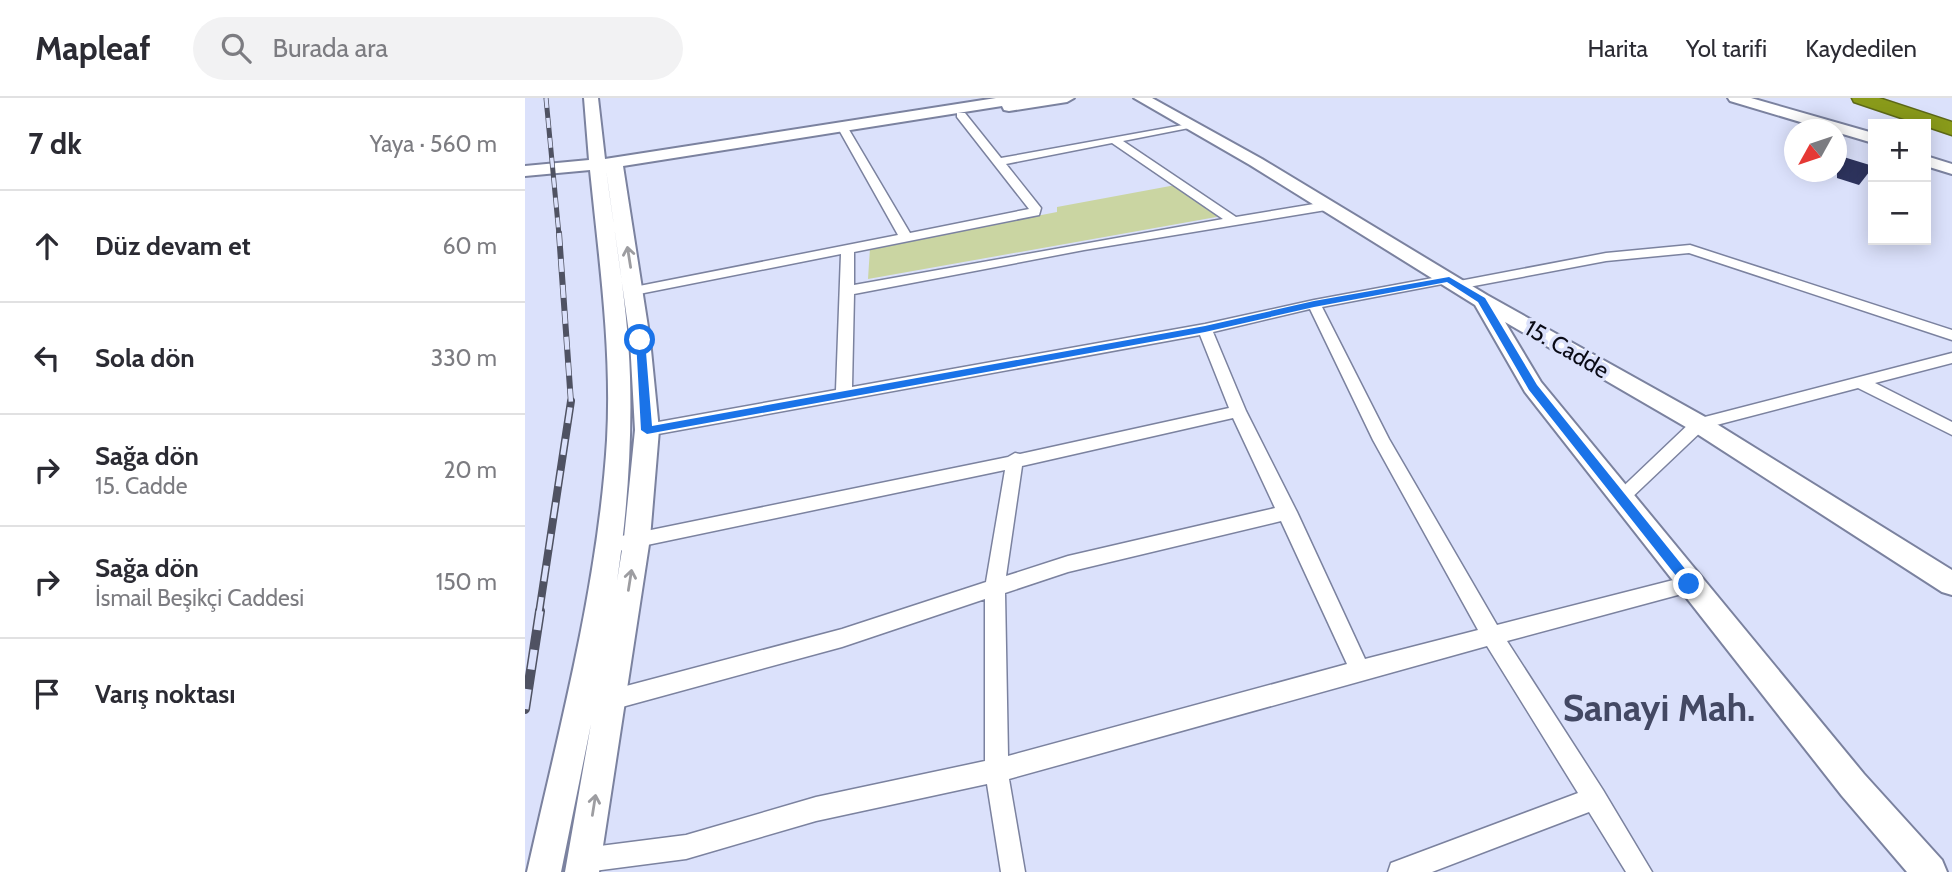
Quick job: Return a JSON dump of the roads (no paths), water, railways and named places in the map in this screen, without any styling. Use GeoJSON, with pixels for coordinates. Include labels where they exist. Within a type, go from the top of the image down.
{"type":"FeatureCollection","features":[{"type":"Feature","properties":{"kind":"highway"},"geometry":{"type":"LineString","coordinates":[[1837,98],[1894,119]]}},
{"type":"Feature","properties":{"kind":"highway"},"geometry":{"type":"LineString","coordinates":[[1861,98],[1952,129]]}},
{"type":"Feature","properties":{"kind":"highway"},"geometry":{"type":"LineString","coordinates":[[1931,133],[1952,139]]}},
{"type":"Feature","properties":{"kind":"street"},"geometry":{"type":"LineString","coordinates":[[591,98],[634,291],[647,430],[637,538],[583,866],[686,847],[816,809],[942,780],[996,771],[1360,670],[1689,584]]}},
{"type":"Feature","properties":{"kind":"street"},"geometry":{"type":"LineString","coordinates":[[525,171],[606,170],[1024,98]]}},
{"type":"Feature","properties":{"kind":"street"},"geometry":{"type":"LineString","coordinates":[[844,131],[1067,98]]}},
{"type":"Feature","properties":{"kind":"street","name":"15. Cadde"},"geometry":{"type":"LineString","coordinates":[[1141,98],[1481,300],[1699,424],[1952,584]]}},
{"type":"Feature","properties":{"kind":"street"},"geometry":{"type":"LineString","coordinates":[[1729,100],[1786,119]]}},
{"type":"Feature","properties":{"kind":"street"},"geometry":{"type":"LineString","coordinates":[[1729,100],[1868,137]]}},
{"type":"Feature","properties":{"kind":"street"},"geometry":{"type":"LineString","coordinates":[[634,291],[1035,212],[1035,208],[961,115]]}},
{"type":"Feature","properties":{"kind":"street"},"geometry":{"type":"LineString","coordinates":[[999,162],[1190,125]]}},
{"type":"Feature","properties":{"kind":"street"},"geometry":{"type":"LineString","coordinates":[[844,131],[906,237]]}},
{"type":"Feature","properties":{"kind":"street"},"geometry":{"type":"LineString","coordinates":[[1847,137],[1868,144]]}},
{"type":"Feature","properties":{"kind":"street"},"geometry":{"type":"LineString","coordinates":[[1114,140],[1234,221]]}},
{"type":"Feature","properties":{"kind":"street"},"geometry":{"type":"LineString","coordinates":[[1931,155],[1952,161]]}},
{"type":"Feature","properties":{"kind":"street"},"geometry":{"type":"LineString","coordinates":[[1931,163],[1952,169]]}},
{"type":"Feature","properties":{"kind":"street"},"geometry":{"type":"LineString","coordinates":[[544,872],[609,545],[619,376],[611,284],[606,170]]}},
{"type":"Feature","properties":{"kind":"street"},"geometry":{"type":"LineString","coordinates":[[847,291],[1084,246],[1326,206]]}},
{"type":"Feature","properties":{"kind":"street"},"geometry":{"type":"LineString","coordinates":[[844,396],[848,248]]}},
{"type":"Feature","properties":{"kind":"street"},"geometry":{"type":"LineString","coordinates":[[647,430],[1205,329],[1314,304],[1606,257],[1690,249],[1952,335]]}},
{"type":"Feature","properties":{"kind":"street"},"geometry":{"type":"LineString","coordinates":[[1481,300],[1533,387],[1620,498],[1853,785],[1930,872]]}},
{"type":"Feature","properties":{"kind":"street"},"geometry":{"type":"LineString","coordinates":[[1314,304],[1381,440],[1492,635],[1640,872]]}},
{"type":"Feature","properties":{"kind":"street"},"geometry":{"type":"LineString","coordinates":[[1205,329],[1238,411],[1288,512],[1360,670]]}},
{"type":"Feature","properties":{"kind":"street"},"geometry":{"type":"LineString","coordinates":[[1620,498],[1699,424],[1952,358]]}},
{"type":"Feature","properties":{"kind":"street"},"geometry":{"type":"LineString","coordinates":[[1860,382],[1952,429]]}},
{"type":"Feature","properties":{"kind":"street"},"geometry":{"type":"LineString","coordinates":[[609,545],[1015,459],[1081,448],[1238,411]]}},
{"type":"Feature","properties":{"kind":"street"},"geometry":{"type":"LineString","coordinates":[[1013,872],[996,771],[998,709],[995,588],[1015,459]]}},
{"type":"Feature","properties":{"kind":"street"},"geometry":{"type":"LineString","coordinates":[[611,700],[842,638],[1068,564],[1288,512]]}},
{"type":"Feature","properties":{"kind":"street"},"geometry":{"type":"LineString","coordinates":[[1400,872],[1595,798]]}},
{"type":"Feature","properties":{"kind":"railway"},"geometry":{"type":"LineString","coordinates":[[546,98],[559,235]]}},
{"type":"Feature","properties":{"kind":"railway"},"geometry":{"type":"LineString","coordinates":[[559,233],[571,402]]}},
{"type":"Feature","properties":{"kind":"railway"},"geometry":{"type":"LineString","coordinates":[[539,613],[571,402]]}},
{"type":"Feature","properties":{"kind":"railway"},"geometry":{"type":"LineString","coordinates":[[525,709],[540,611]]}},
{"type":"Feature","properties":{"kind":"district","name":"Sanayi Mah."},"geometry":{"type":"Point","coordinates":[1659,708]}}]}
